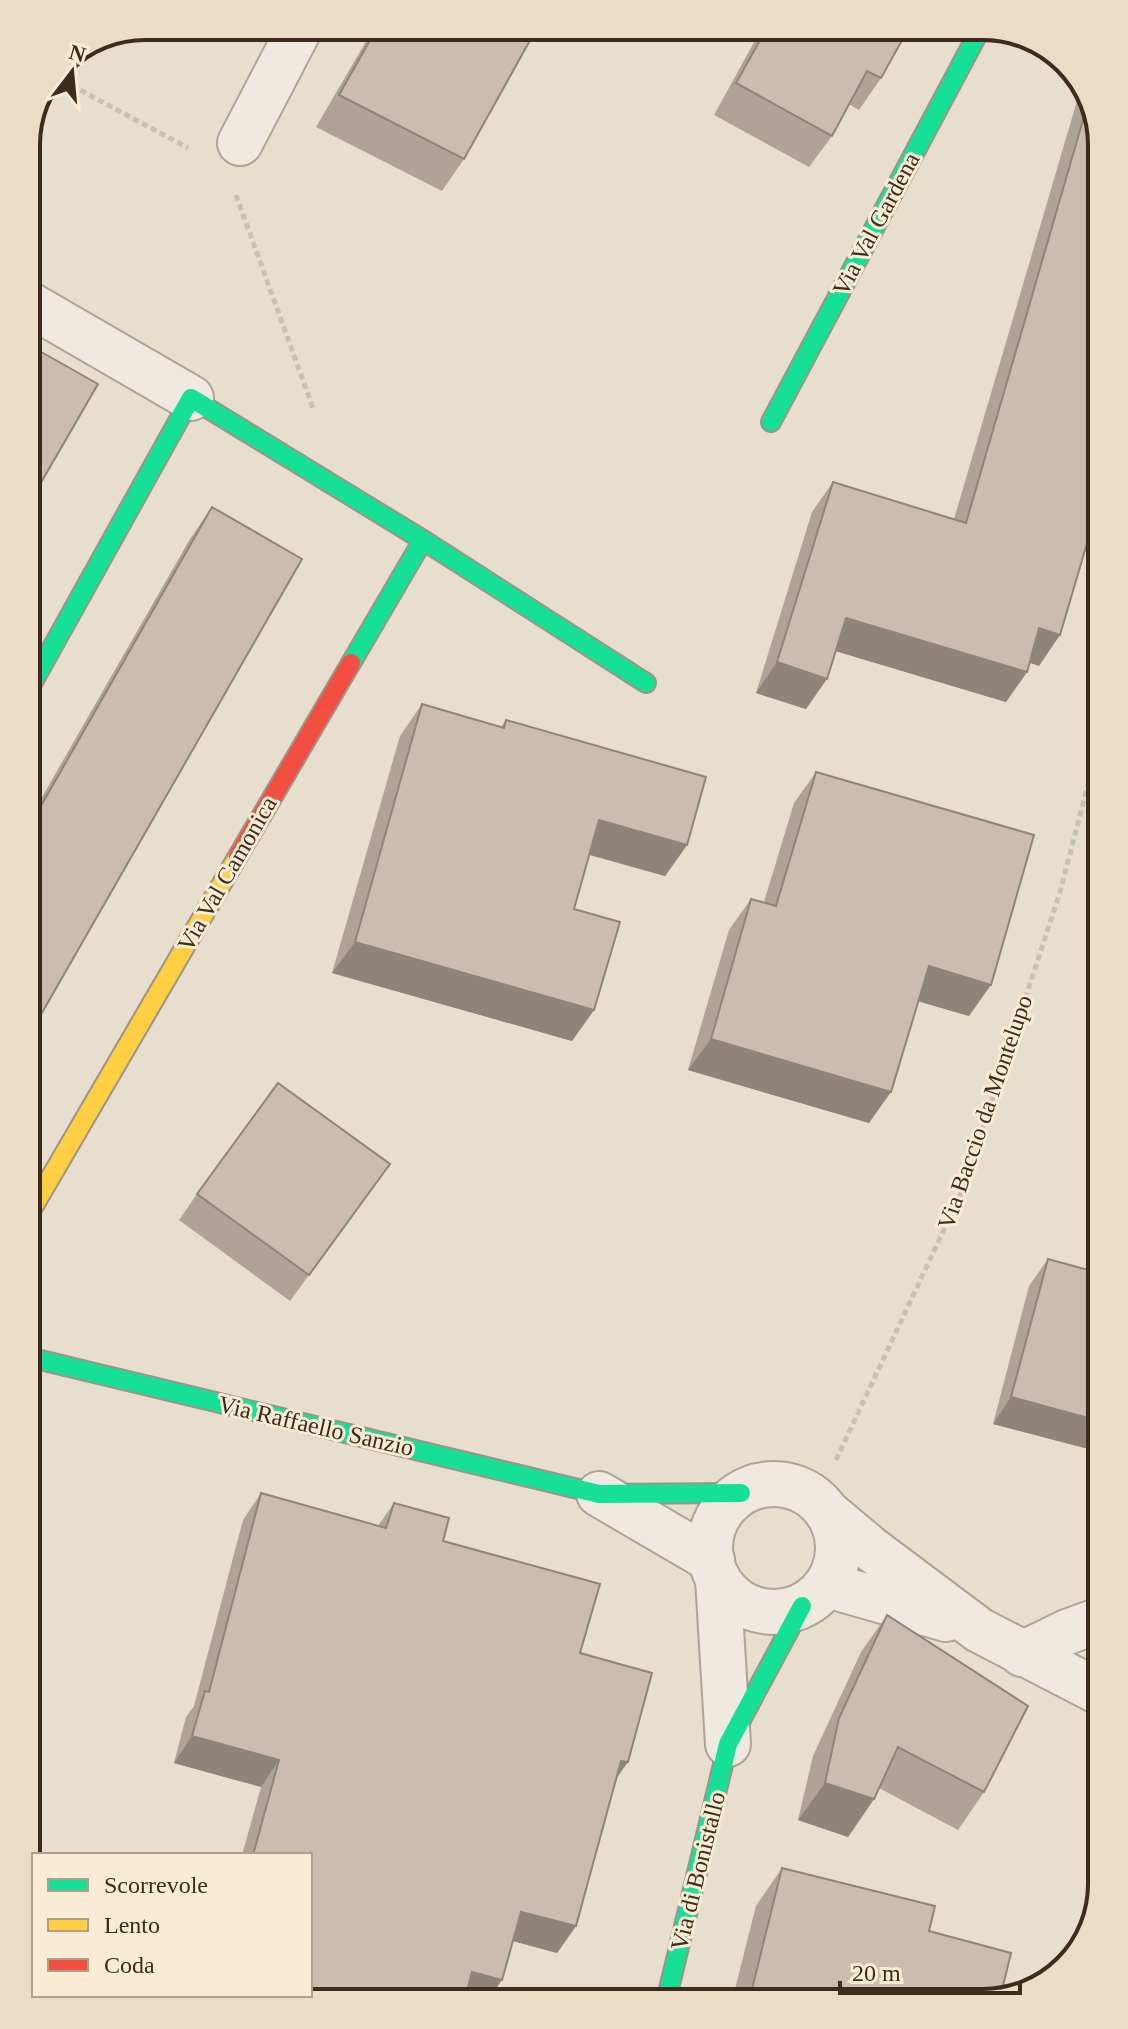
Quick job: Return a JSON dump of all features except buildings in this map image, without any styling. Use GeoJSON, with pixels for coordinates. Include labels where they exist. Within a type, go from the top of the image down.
{"type":"FeatureCollection","features":[{"type":"Feature","properties":{"kind":"street"},"geometry":{"type":"LineString","coordinates":[[234,156],[294,40]]}},
{"type":"Feature","properties":{"kind":"street","name":"Via Val Gardena"},"geometry":{"type":"LineString","coordinates":[[771,422],[975,40]]}},
{"type":"Feature","properties":{"kind":"street"},"geometry":{"type":"LineString","coordinates":[[40,311],[191,398],[423,540],[646,683]]}},
{"type":"Feature","properties":{"kind":"street"},"geometry":{"type":"LineString","coordinates":[[40,669],[191,398]]}},
{"type":"Feature","properties":{"kind":"street","name":"Via Val Camonica"},"geometry":{"type":"LineString","coordinates":[[40,1195],[423,540]]}},
{"type":"Feature","properties":{"kind":"street","name":"Via Raffaello Sanzio"},"geometry":{"type":"LineString","coordinates":[[40,1360],[599,1494],[741,1493],[760,1486],[779,1484],[799,1489],[871,1549],[979,1630],[1088,1687]]}},
{"type":"Feature","properties":{"kind":"street"},"geometry":{"type":"LineString","coordinates":[[715,1570],[710,1541],[716,1522],[727,1505],[741,1493]]}},
{"type":"Feature","properties":{"kind":"street","name":"Via Raffaello Sanzio"},"geometry":{"type":"LineString","coordinates":[[599,1494],[715,1570],[730,1595],[746,1606],[764,1611],[784,1611],[814,1596],[918,1609],[979,1630]]}},
{"type":"Feature","properties":{"kind":"street"},"geometry":{"type":"LineString","coordinates":[[814,1596],[835,1568],[838,1549],[836,1529],[821,1506]]}},
{"type":"Feature","properties":{"kind":"street","name":"Via di Bonistallo"},"geometry":{"type":"LineString","coordinates":[[715,1570],[728,1744]]}},
{"type":"Feature","properties":{"kind":"street","name":"Via di Bonistallo"},"geometry":{"type":"LineString","coordinates":[[669,1989],[728,1744],[814,1596]]}},
{"type":"Feature","properties":{"kind":"street"},"geometry":{"type":"LineString","coordinates":[[1022,1654],[1088,1624]]}},
{"type":"Feature","properties":{"kind":"path"},"geometry":{"type":"LineString","coordinates":[[63,80],[234,156],[315,415],[312,473]]}},
{"type":"Feature","properties":{"kind":"path","name":"Via Baccio da Montelupo"},"geometry":{"type":"LineString","coordinates":[[821,1506],[854,1426],[963,1189],[1060,892],[1088,785]]}},
{"type":"Feature","properties":{"kind":"traffic: fast"},"geometry":{"type":"LineString","coordinates":[[771,422],[975,40]]}},
{"type":"Feature","properties":{"kind":"traffic: fast"},"geometry":{"type":"LineString","coordinates":[[40,669],[191,398],[423,540],[646,683]]}},
{"type":"Feature","properties":{"kind":"traffic: fast"},"geometry":{"type":"LineString","coordinates":[[351,663],[423,540]]}},
{"type":"Feature","properties":{"kind":"traffic: fast"},"geometry":{"type":"LineString","coordinates":[[40,1360],[599,1494],[741,1493]]}},
{"type":"Feature","properties":{"kind":"traffic: fast"},"geometry":{"type":"LineString","coordinates":[[669,1989],[728,1744],[802,1606]]}},
{"type":"Feature","properties":{"kind":"traffic: slow"},"geometry":{"type":"LineString","coordinates":[[40,1195],[238,856]]}},
{"type":"Feature","properties":{"kind":"traffic: jam"},"geometry":{"type":"LineString","coordinates":[[238,856],[351,663]]}}]}
